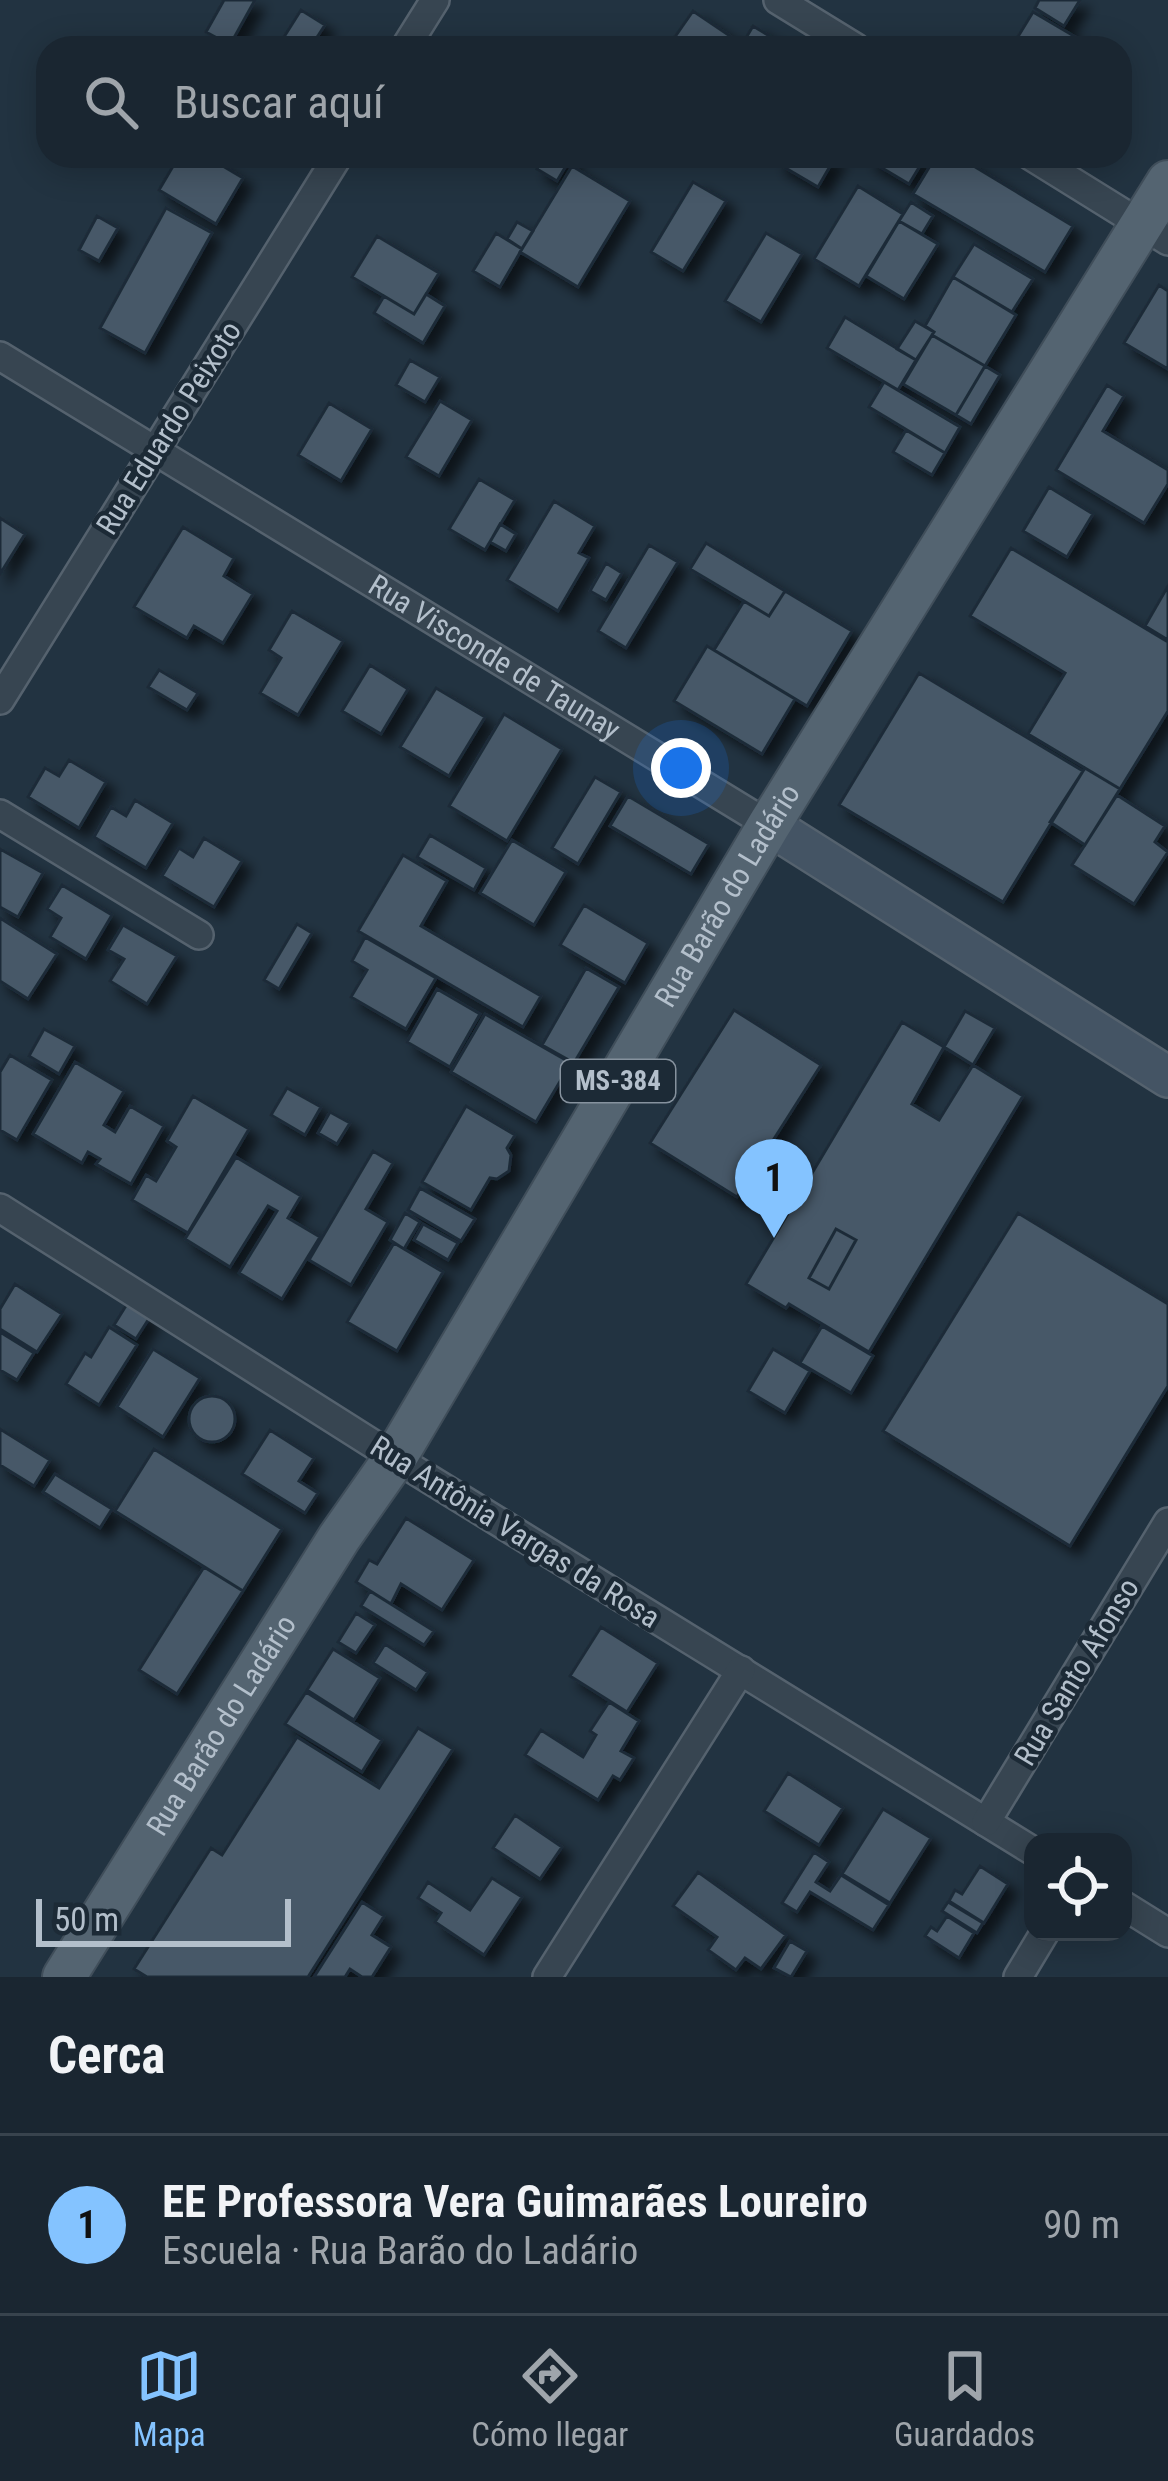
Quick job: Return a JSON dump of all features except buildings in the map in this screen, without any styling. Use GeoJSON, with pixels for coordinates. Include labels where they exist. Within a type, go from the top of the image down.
{"type":"FeatureCollection","features":[{"type":"Feature","properties":{"kind":"main road","name":"Rua Barão do Ladário"},"geometry":{"type":"LineString","coordinates":[[64,1977],[339,1538],[395,1458],[769,825],[1155,233],[1168,182]]}},
{"type":"Feature","properties":{"kind":"street"},"geometry":{"type":"LineString","coordinates":[[412,36],[435,0]]}},
{"type":"Feature","properties":{"kind":"street"},"geometry":{"type":"LineString","coordinates":[[778,0],[836,36]]}},
{"type":"Feature","properties":{"kind":"street","name":"Rua Eduardo Peixoto"},"geometry":{"type":"LineString","coordinates":[[0,700],[331,168]]}},
{"type":"Feature","properties":{"kind":"street"},"geometry":{"type":"LineString","coordinates":[[1050,168],[1155,233]]}},
{"type":"Feature","properties":{"kind":"street","name":"Rua Visconde de Taunay"},"geometry":{"type":"LineString","coordinates":[[0,356],[769,825],[1168,1077]]}},
{"type":"Feature","properties":{"kind":"street"},"geometry":{"type":"LineString","coordinates":[[0,814],[199,934]]}},
{"type":"Feature","properties":{"kind":"street","name":"Rua Antônia Vargas da Rosa"},"geometry":{"type":"LineString","coordinates":[[0,1208],[1024,1845]]}},
{"type":"Feature","properties":{"kind":"street","name":"Rua Santo Afonso"},"geometry":{"type":"LineString","coordinates":[[986,1822],[1168,1522]]}},
{"type":"Feature","properties":{"kind":"street"},"geometry":{"type":"LineString","coordinates":[[547,1977],[741,1670]]}},
{"type":"Feature","properties":{"kind":"street"},"geometry":{"type":"LineString","coordinates":[[1132,1911],[1168,1933]]}},
{"type":"Feature","properties":{"kind":"street"},"geometry":{"type":"LineString","coordinates":[[1018,1977],[1040,1941]]}},
{"type":"Feature","properties":{"kind":"place","name":"EE Professora Vera Guimarães Loureiro"},"geometry":{"type":"Point","coordinates":[774,1238]}}]}
